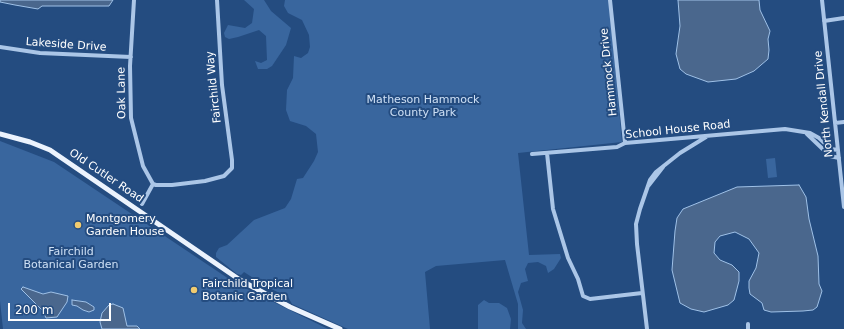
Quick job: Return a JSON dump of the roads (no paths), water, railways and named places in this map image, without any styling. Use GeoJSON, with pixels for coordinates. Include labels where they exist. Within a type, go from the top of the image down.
{"type":"FeatureCollection","features":[{"type":"Feature","properties":{"kind":"main road","name":"Old Cutler Road"},"geometry":{"type":"LineString","coordinates":[[0,134],[46,148],[242,281],[290,307],[340,329]]}},
{"type":"Feature","properties":{"kind":"street","name":"Oak Lane"},"geometry":{"type":"LineString","coordinates":[[134,0],[131,57],[131,123],[143,166],[152,184]]}},
{"type":"Feature","properties":{"kind":"street","name":"Fairchild Way"},"geometry":{"type":"LineString","coordinates":[[152,184],[172,185],[201,182],[221,177],[230,171],[232,160],[222,90],[217,0]]}},
{"type":"Feature","properties":{"kind":"street","name":"Hammock Drive"},"geometry":{"type":"LineString","coordinates":[[610,0],[625,143]]}},
{"type":"Feature","properties":{"kind":"street","name":"North Kendall Drive"},"geometry":{"type":"LineString","coordinates":[[822,0],[844,207]]}},
{"type":"Feature","properties":{"kind":"street"},"geometry":{"type":"LineString","coordinates":[[824,21],[844,18]]}},
{"type":"Feature","properties":{"kind":"street","name":"Lakeside Drive"},"geometry":{"type":"LineString","coordinates":[[0,47],[40,53],[131,57]]}},
{"type":"Feature","properties":{"kind":"street"},"geometry":{"type":"LineString","coordinates":[[835,123],[844,122]]}},
{"type":"Feature","properties":{"kind":"street","name":"School House Road"},"geometry":{"type":"LineString","coordinates":[[532,154],[615,147],[625,143],[782,129],[803,132],[817,137],[831,149],[838,150]]}},
{"type":"Feature","properties":{"kind":"street"},"geometry":{"type":"LineString","coordinates":[[803,132],[813,139],[830,156],[839,158]]}},
{"type":"Feature","properties":{"kind":"street"},"geometry":{"type":"LineString","coordinates":[[647,329],[642,293],[636,224],[643,200],[649,185],[663,167],[680,153],[707,136]]}},
{"type":"Feature","properties":{"kind":"street"},"geometry":{"type":"LineString","coordinates":[[547,153],[553,209],[568,258],[578,279],[583,296],[590,299],[642,293]]}},
{"type":"Feature","properties":{"kind":"street"},"geometry":{"type":"LineString","coordinates":[[142,204],[152,184]]}},
{"type":"Feature","properties":{"kind":"place","name":"Montgomery Garden House"},"geometry":{"type":"Point","coordinates":[78,225]}},
{"type":"Feature","properties":{"kind":"place","name":"Fairchild Tropical Botanic Garden"},"geometry":{"type":"Point","coordinates":[194,290]}},
{"type":"Feature","properties":{"kind":"park label","name":"Matheson Hammock County Park"},"geometry":{"type":"Point","coordinates":[423,106]}},
{"type":"Feature","properties":{"kind":"park label","name":"Fairchild Botanical Garden"},"geometry":{"type":"Point","coordinates":[71,258]}}]}
